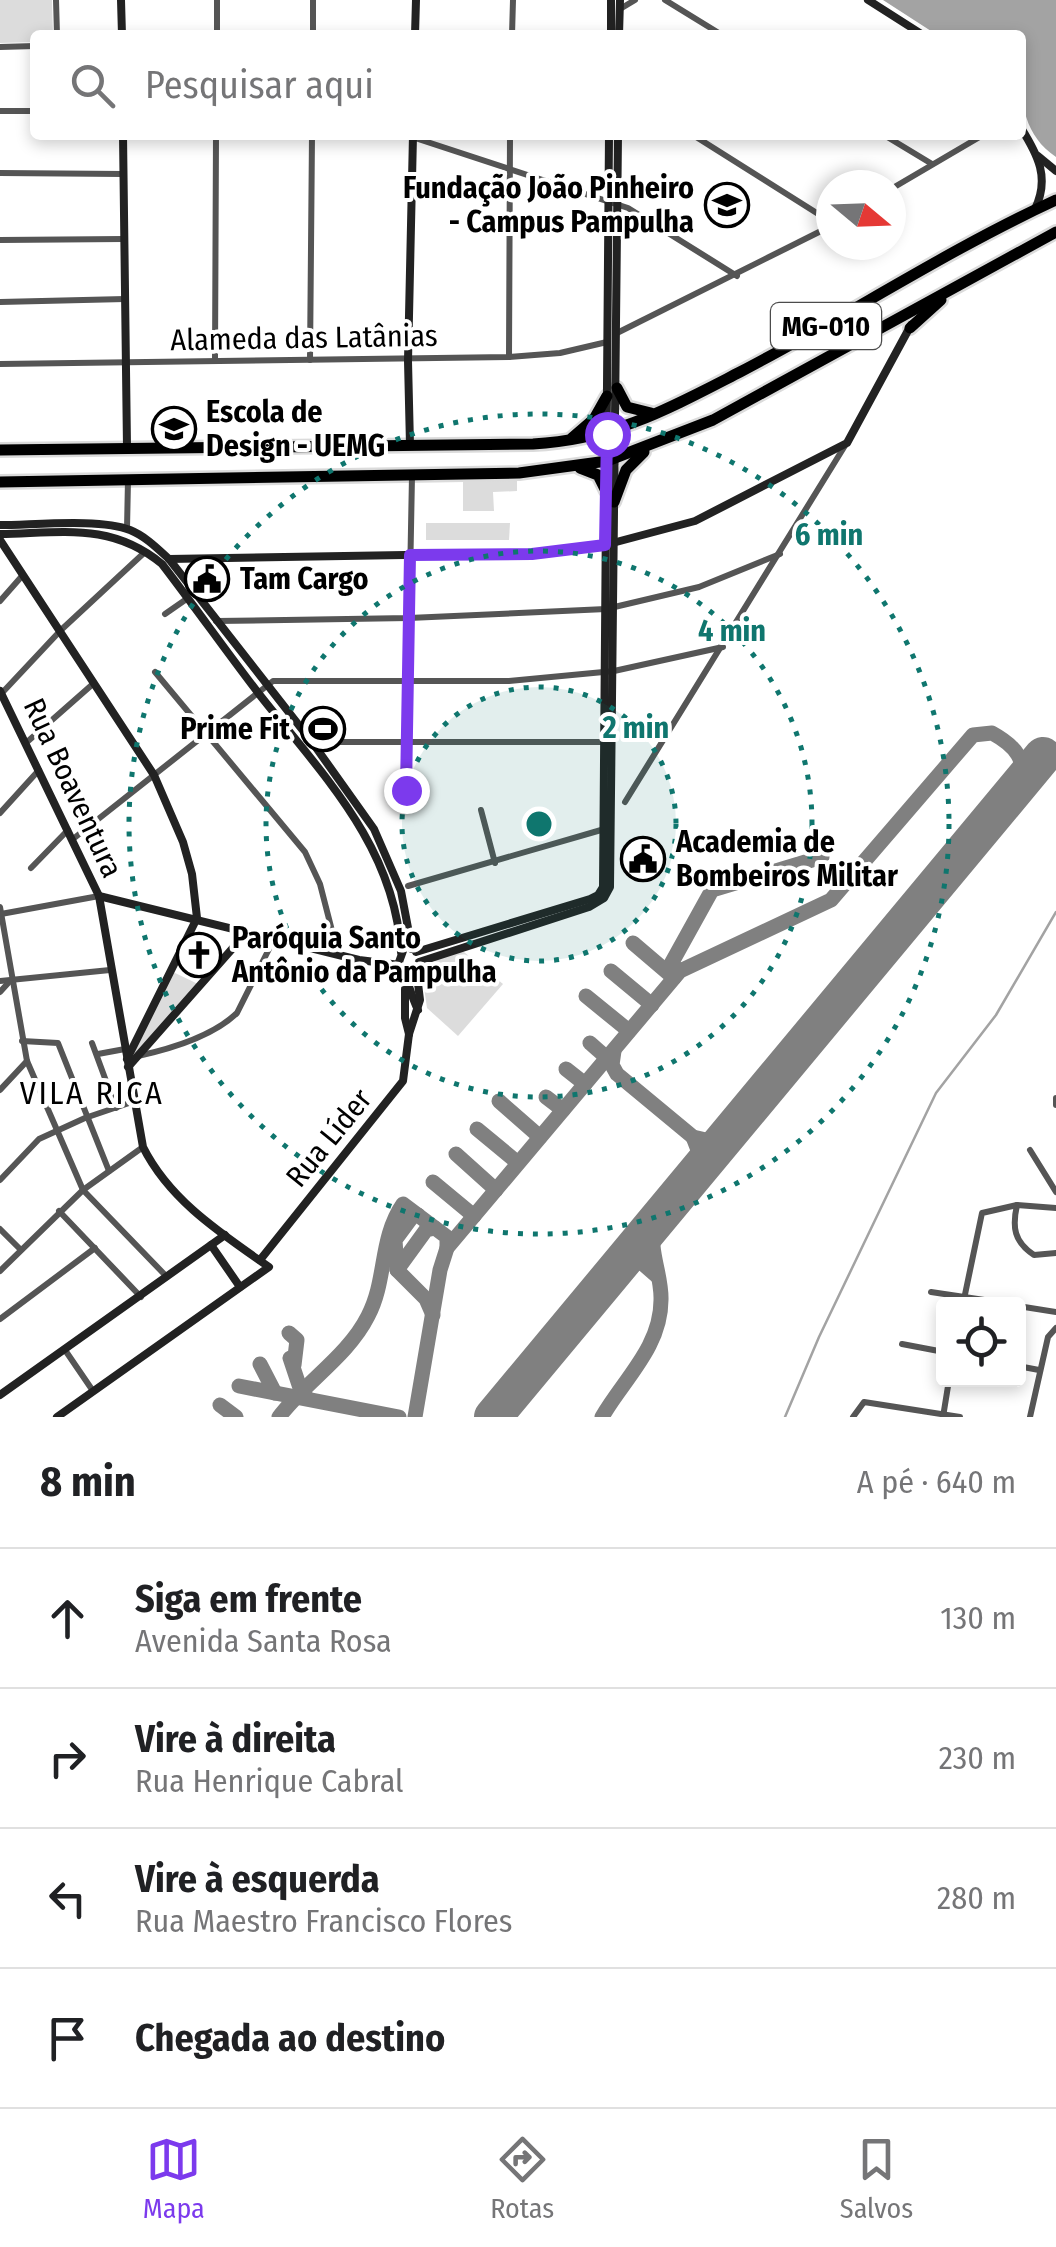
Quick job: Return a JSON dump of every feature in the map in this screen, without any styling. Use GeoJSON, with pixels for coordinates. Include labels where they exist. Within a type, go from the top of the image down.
{"type":"FeatureCollection","features":[{"type":"Feature","properties":{"kind":"highway","name":"MG-010"},"geometry":{"type":"LineString","coordinates":[[0,450],[410,446],[567,441],[612,432],[777,353],[1056,200]]}},
{"type":"Feature","properties":{"kind":"highway","name":"MG-010"},"geometry":{"type":"LineString","coordinates":[[0,482],[520,474],[611,460],[712,420],[906,326],[918,309],[1056,232]]}},
{"type":"Feature","properties":{"kind":"highway"},"geometry":{"type":"LineString","coordinates":[[906,326],[932,310],[946,293]]}},
{"type":"Feature","properties":{"kind":"highway"},"geometry":{"type":"LineString","coordinates":[[567,441],[594,419],[612,392],[626,407],[656,413]]}},
{"type":"Feature","properties":{"kind":"highway"},"geometry":{"type":"LineString","coordinates":[[610,497],[626,470],[654,444]]}},
{"type":"Feature","properties":{"kind":"highway"},"geometry":{"type":"LineString","coordinates":[[576,467],[598,475],[610,497]]}},
{"type":"Feature","properties":{"kind":"street"},"geometry":{"type":"LineString","coordinates":[[56,0],[57,30]]}},
{"type":"Feature","properties":{"kind":"street"},"geometry":{"type":"LineString","coordinates":[[122,0],[122,30]]}},
{"type":"Feature","properties":{"kind":"street"},"geometry":{"type":"LineString","coordinates":[[217,0],[217,30]]}},
{"type":"Feature","properties":{"kind":"street"},"geometry":{"type":"LineString","coordinates":[[313,0],[313,30]]}},
{"type":"Feature","properties":{"kind":"street"},"geometry":{"type":"LineString","coordinates":[[415,30],[416,0]]}},
{"type":"Feature","properties":{"kind":"street"},"geometry":{"type":"LineString","coordinates":[[512,30],[514,0]]}},
{"type":"Feature","properties":{"kind":"street"},"geometry":{"type":"LineString","coordinates":[[610,30],[611,0]]}},
{"type":"Feature","properties":{"kind":"street"},"geometry":{"type":"LineString","coordinates":[[619,30],[620,5],[635,0]]}},
{"type":"Feature","properties":{"kind":"street"},"geometry":{"type":"LineString","coordinates":[[665,0],[714,30]]}},
{"type":"Feature","properties":{"kind":"street"},"geometry":{"type":"LineString","coordinates":[[868,0],[915,30]]}},
{"type":"Feature","properties":{"kind":"street"},"geometry":{"type":"LineString","coordinates":[[0,46],[30,46]]}},
{"type":"Feature","properties":{"kind":"street"},"geometry":{"type":"LineString","coordinates":[[0,111],[30,111]]}},
{"type":"Feature","properties":{"kind":"street"},"geometry":{"type":"LineString","coordinates":[[1026,136],[1038,156],[1056,171]]}},
{"type":"Feature","properties":{"kind":"street"},"geometry":{"type":"LineString","coordinates":[[123,140],[127,447]]}},
{"type":"Feature","properties":{"kind":"street"},"geometry":{"type":"LineString","coordinates":[[215,360],[216,140]]}},
{"type":"Feature","properties":{"kind":"street"},"geometry":{"type":"LineString","coordinates":[[310,360],[312,140]]}},
{"type":"Feature","properties":{"kind":"street"},"geometry":{"type":"LineString","coordinates":[[410,446],[411,140]]}},
{"type":"Feature","properties":{"kind":"street"},"geometry":{"type":"LineString","coordinates":[[423,140],[638,213],[736,276]]}},
{"type":"Feature","properties":{"kind":"street"},"geometry":{"type":"LineString","coordinates":[[509,357],[510,140]]}},
{"type":"Feature","properties":{"kind":"street"},"geometry":{"type":"LineString","coordinates":[[606,829],[612,392],[617,333],[609,140]]}},
{"type":"Feature","properties":{"kind":"street"},"geometry":{"type":"LineString","coordinates":[[612,392],[607,342],[618,140]]}},
{"type":"Feature","properties":{"kind":"street"},"geometry":{"type":"LineString","coordinates":[[701,140],[816,214]]}},
{"type":"Feature","properties":{"kind":"street"},"geometry":{"type":"LineString","coordinates":[[892,140],[932,164]]}},
{"type":"Feature","properties":{"kind":"street"},"geometry":{"type":"LineString","coordinates":[[906,180],[974,140]]}},
{"type":"Feature","properties":{"kind":"street"},"geometry":{"type":"LineString","coordinates":[[1033,213],[1043,188],[1038,156]]}},
{"type":"Feature","properties":{"kind":"street"},"geometry":{"type":"LineString","coordinates":[[0,173],[124,174]]}},
{"type":"Feature","properties":{"kind":"street"},"geometry":{"type":"LineString","coordinates":[[617,333],[816,232]]}},
{"type":"Feature","properties":{"kind":"street"},"geometry":{"type":"LineString","coordinates":[[0,240],[124,239]]}},
{"type":"Feature","properties":{"kind":"street"},"geometry":{"type":"LineString","coordinates":[[0,302],[125,299]]}},
{"type":"Feature","properties":{"kind":"street"},"geometry":{"type":"LineString","coordinates":[[625,802],[847,443],[906,326]]}},
{"type":"Feature","properties":{"kind":"street","name":"Alameda das Latânias"},"geometry":{"type":"LineString","coordinates":[[0,364],[509,357],[560,353],[607,342]]}},
{"type":"Feature","properties":{"kind":"street"},"geometry":{"type":"LineString","coordinates":[[169,559],[532,554],[610,544],[716,512],[847,443]]}},
{"type":"Feature","properties":{"kind":"street"},"geometry":{"type":"LineString","coordinates":[[406,790],[412,475]]}},
{"type":"Feature","properties":{"kind":"street"},"geometry":{"type":"LineString","coordinates":[[0,526],[127,528],[128,479]]}},
{"type":"Feature","properties":{"kind":"street","name":"Rua Líder"},"geometry":{"type":"LineString","coordinates":[[127,528],[154,544],[169,559],[312,742],[374,829],[402,892],[416,957],[418,1010],[408,1034],[403,1080],[260,1260]]}},
{"type":"Feature","properties":{"kind":"street"},"geometry":{"type":"LineString","coordinates":[[1,693],[61,630],[146,552],[126,540],[96,534],[0,537],[22,576],[61,630],[154,775],[184,842],[192,874],[197,918],[129,1058]]}},
{"type":"Feature","properties":{"kind":"street","name":"Rua Líder"},"geometry":{"type":"LineString","coordinates":[[146,552],[162,564],[338,792],[365,833],[382,865],[392,896],[408,1034]]}},
{"type":"Feature","properties":{"kind":"street"},"geometry":{"type":"LineString","coordinates":[[216,621],[409,618],[610,608],[699,587],[780,554]]}},
{"type":"Feature","properties":{"kind":"street"},"geometry":{"type":"LineString","coordinates":[[0,602],[22,576]]}},
{"type":"Feature","properties":{"kind":"street"},"geometry":{"type":"LineString","coordinates":[[165,614],[188,598]]}},
{"type":"Feature","properties":{"kind":"street"},"geometry":{"type":"LineString","coordinates":[[73,840],[266,684],[281,680],[509,681],[610,671],[723,646]]}},
{"type":"Feature","properties":{"kind":"street"},"geometry":{"type":"LineString","coordinates":[[1,915],[99,896],[360,960],[401,960],[604,898],[610,887],[604,742],[610,671]]}},
{"type":"Feature","properties":{"kind":"street"},"geometry":{"type":"LineString","coordinates":[[155,672],[305,852],[320,884],[338,954]]}},
{"type":"Feature","properties":{"kind":"street"},"geometry":{"type":"LineString","coordinates":[[28,742],[94,684]]}},
{"type":"Feature","properties":{"kind":"street","name":"Rua Boaventura"},"geometry":{"type":"LineString","coordinates":[[1,693],[28,742],[99,896],[144,1147],[190,1209],[269,1267],[240,1288]]}},
{"type":"Feature","properties":{"kind":"street"},"geometry":{"type":"LineString","coordinates":[[312,742],[604,742]]}},
{"type":"Feature","properties":{"kind":"street"},"geometry":{"type":"LineString","coordinates":[[0,813],[39,770]]}},
{"type":"Feature","properties":{"kind":"street"},"geometry":{"type":"LineString","coordinates":[[481,810],[495,862]]}},
{"type":"Feature","properties":{"kind":"street"},"geometry":{"type":"LineString","coordinates":[[408,886],[606,829]]}},
{"type":"Feature","properties":{"kind":"street"},"geometry":{"type":"LineString","coordinates":[[31,868],[68,830]]}},
{"type":"Feature","properties":{"kind":"street"},"geometry":{"type":"LineString","coordinates":[[0,907],[27,1060],[83,1190],[167,1277]]}},
{"type":"Feature","properties":{"kind":"street"},"geometry":{"type":"LineString","coordinates":[[129,1058],[247,932]]}},
{"type":"Feature","properties":{"kind":"street"},"geometry":{"type":"LineString","coordinates":[[98,1054],[129,1058],[171,1046],[228,1022],[236,1014],[274,938]]}},
{"type":"Feature","properties":{"kind":"street"},"geometry":{"type":"LineString","coordinates":[[401,960],[416,957]]}},
{"type":"Feature","properties":{"kind":"street"},"geometry":{"type":"LineString","coordinates":[[0,981],[110,970]]}},
{"type":"Feature","properties":{"kind":"street"},"geometry":{"type":"LineString","coordinates":[[0,992],[11,980]]}},
{"type":"Feature","properties":{"kind":"street","name":"Rua Líder"},"geometry":{"type":"LineString","coordinates":[[405,984],[418,1010]]}},
{"type":"Feature","properties":{"kind":"street"},"geometry":{"type":"LineString","coordinates":[[22,1042],[58,1044],[108,1171]]}},
{"type":"Feature","properties":{"kind":"street"},"geometry":{"type":"LineString","coordinates":[[92,1042],[116,1108]]}},
{"type":"Feature","properties":{"kind":"street"},"geometry":{"type":"LineString","coordinates":[[0,1090],[27,1060]]}},
{"type":"Feature","properties":{"kind":"street"},"geometry":{"type":"LineString","coordinates":[[0,1180],[39,1139],[135,1101]]}},
{"type":"Feature","properties":{"kind":"street"},"geometry":{"type":"LineString","coordinates":[[0,1271],[83,1190],[144,1147]]}},
{"type":"Feature","properties":{"kind":"street"},"geometry":{"type":"LineString","coordinates":[[1030,1150],[1056,1192]]}},
{"type":"Feature","properties":{"kind":"street"},"geometry":{"type":"LineString","coordinates":[[965,1297],[978,1221],[986,1210],[1016,1205],[1056,1208]]}},
{"type":"Feature","properties":{"kind":"street"},"geometry":{"type":"LineString","coordinates":[[1016,1205],[1012,1224],[1021,1244],[1034,1255],[1056,1253]]}},
{"type":"Feature","properties":{"kind":"street"},"geometry":{"type":"LineString","coordinates":[[59,1212],[141,1297]]}},
{"type":"Feature","properties":{"kind":"street"},"geometry":{"type":"LineString","coordinates":[[0,1228],[21,1250]]}},
{"type":"Feature","properties":{"kind":"street"},"geometry":{"type":"LineString","coordinates":[[0,1395],[225,1235]]}},
{"type":"Feature","properties":{"kind":"street"},"geometry":{"type":"LineString","coordinates":[[57,1417],[240,1288],[211,1245]]}},
{"type":"Feature","properties":{"kind":"street"},"geometry":{"type":"LineString","coordinates":[[0,1319],[95,1248]]}},
{"type":"Feature","properties":{"kind":"street"},"geometry":{"type":"LineString","coordinates":[[930,1292],[951,1297]]}},
{"type":"Feature","properties":{"kind":"street"},"geometry":{"type":"LineString","coordinates":[[1026,1307],[1056,1312]]}},
{"type":"Feature","properties":{"kind":"street"},"geometry":{"type":"LineString","coordinates":[[1030,1417],[1048,1338],[1056,1328]]}},
{"type":"Feature","properties":{"kind":"street"},"geometry":{"type":"LineString","coordinates":[[902,1344],[936,1350]]}},
{"type":"Feature","properties":{"kind":"street"},"geometry":{"type":"LineString","coordinates":[[64,1350],[93,1392]]}},
{"type":"Feature","properties":{"kind":"street"},"geometry":{"type":"LineString","coordinates":[[1026,1368],[1039,1370]]}},
{"type":"Feature","properties":{"kind":"street"},"geometry":{"type":"LineString","coordinates":[[943,1416],[948,1387]]}},
{"type":"Feature","properties":{"kind":"street"},"geometry":{"type":"LineString","coordinates":[[853,1417],[864,1402],[960,1417]]}},
{"type":"Feature","properties":{"kind":"shaded area"},"geometry":{"type":"Polygon","coordinates":[[[0,0],[52,0],[53,30],[30,30],[30,42],[0,43],[0,0]]]}},
{"type":"Feature","properties":{"kind":"shaded area"},"geometry":{"type":"Polygon","coordinates":[[[883,0],[1056,0],[1056,157],[1042,146],[1026,118],[1026,30],[929,30],[883,0]]]}},
{"type":"Feature","properties":{"kind":"shaded area"},"geometry":{"type":"Polygon","coordinates":[[[517,477],[517,491],[493,492],[494,511],[463,511],[463,478],[517,477]]]}},
{"type":"Feature","properties":{"kind":"shaded area"},"geometry":{"type":"Polygon","coordinates":[[[426,523],[510,523],[509,540],[426,540],[426,523]]]}},
{"type":"Feature","properties":{"kind":"shaded area"},"geometry":{"type":"Polygon","coordinates":[[[459,948],[503,984],[458,1036],[427,1008],[421,967],[425,959],[459,948]]]}},
{"type":"Feature","properties":{"kind":"shaded area"},"geometry":{"type":"Polygon","coordinates":[[[173,972],[198,984],[131,1058],[173,972]]]}},
{"type":"Feature","properties":{"kind":"waterway"},"geometry":{"type":"LineString","coordinates":[[785,1417],[936,1093],[996,1015],[1056,912]]}},
{"type":"Feature","properties":{"kind":"taxiway"},"geometry":{"type":"LineString","coordinates":[[415,1417],[447,1248],[680,971],[831,900],[973,735],[992,733],[1013,748],[1021,761],[1018,786]]}},
{"type":"Feature","properties":{"kind":"taxiway"},"geometry":{"type":"LineString","coordinates":[[680,971],[671,964],[712,890],[822,857]]}},
{"type":"Feature","properties":{"kind":"taxiway"},"geometry":{"type":"LineString","coordinates":[[633,943],[674,978]]}},
{"type":"Feature","properties":{"kind":"taxiway"},"geometry":{"type":"LineString","coordinates":[[611,971],[652,1005]]}},
{"type":"Feature","properties":{"kind":"taxiway"},"geometry":{"type":"LineString","coordinates":[[586,996],[629,1031]]}},
{"type":"Feature","properties":{"kind":"taxiway"},"geometry":{"type":"LineString","coordinates":[[590,1043],[607,1058]]}},
{"type":"Feature","properties":{"kind":"taxiway"},"geometry":{"type":"LineString","coordinates":[[614,1051],[612,1065],[617,1074],[693,1137],[710,1141],[725,1138]]}},
{"type":"Feature","properties":{"kind":"taxiway"},"geometry":{"type":"LineString","coordinates":[[566,1069],[585,1084]]}},
{"type":"Feature","properties":{"kind":"taxiway"},"geometry":{"type":"LineString","coordinates":[[546,1097],[563,1110]]}},
{"type":"Feature","properties":{"kind":"taxiway"},"geometry":{"type":"LineString","coordinates":[[499,1101],[540,1137]]}},
{"type":"Feature","properties":{"kind":"taxiway"},"geometry":{"type":"LineString","coordinates":[[477,1129],[518,1163]]}},
{"type":"Feature","properties":{"kind":"taxiway"},"geometry":{"type":"LineString","coordinates":[[693,1137],[700,1155],[698,1171]]}},
{"type":"Feature","properties":{"kind":"taxiway"},"geometry":{"type":"LineString","coordinates":[[456,1154],[496,1190]]}},
{"type":"Feature","properties":{"kind":"taxiway"},"geometry":{"type":"LineString","coordinates":[[433,1182],[474,1216]]}},
{"type":"Feature","properties":{"kind":"taxiway"},"geometry":{"type":"LineString","coordinates":[[279,1417],[349,1344],[368,1316],[390,1231],[403,1204],[447,1237],[447,1248]]}},
{"type":"Feature","properties":{"kind":"taxiway"},"geometry":{"type":"LineString","coordinates":[[418,1215],[412,1217],[395,1240],[397,1270],[426,1299],[433,1315]]}},
{"type":"Feature","properties":{"kind":"taxiway"},"geometry":{"type":"LineString","coordinates":[[602,1417],[655,1333],[661,1300],[653,1242],[655,1222]]}},
{"type":"Feature","properties":{"kind":"taxiway"},"geometry":{"type":"LineString","coordinates":[[397,1270],[426,1230],[435,1228]]}},
{"type":"Feature","properties":{"kind":"taxiway"},"geometry":{"type":"LineString","coordinates":[[617,1268],[642,1263],[657,1276]]}},
{"type":"Feature","properties":{"kind":"taxiway"},"geometry":{"type":"LineString","coordinates":[[289,1333],[297,1340],[294,1365]]}},
{"type":"Feature","properties":{"kind":"taxiway"},"geometry":{"type":"LineString","coordinates":[[290,1358],[307,1398]]}},
{"type":"Feature","properties":{"kind":"taxiway"},"geometry":{"type":"LineString","coordinates":[[260,1364],[275,1393]]}},
{"type":"Feature","properties":{"kind":"taxiway"},"geometry":{"type":"LineString","coordinates":[[239,1386],[399,1417]]}},
{"type":"Feature","properties":{"kind":"taxiway"},"geometry":{"type":"LineString","coordinates":[[220,1405],[236,1417]]}},
{"type":"Feature","properties":{"kind":"runway"},"geometry":{"type":"LineString","coordinates":[[493,1417],[1043,756]]}},
{"type":"Feature","properties":{"kind":"place","name":"Fundação João Pinheiro - Campus Pampulha"},"geometry":{"type":"Point","coordinates":[727,205]}},
{"type":"Feature","properties":{"kind":"place","name":"Escola de Design - UEMG"},"geometry":{"type":"Point","coordinates":[174,429]}},
{"type":"Feature","properties":{"kind":"place","name":"Tam Cargo"},"geometry":{"type":"Point","coordinates":[207,579]}},
{"type":"Feature","properties":{"kind":"place","name":"Prime Fit"},"geometry":{"type":"Point","coordinates":[323,729]}},
{"type":"Feature","properties":{"kind":"place","name":"Academia de Bombeiros Militar"},"geometry":{"type":"Point","coordinates":[643,859]}},
{"type":"Feature","properties":{"kind":"place","name":"Paróquia Santo Antônio da Pampulha"},"geometry":{"type":"Point","coordinates":[199,955]}},
{"type":"Feature","properties":{"kind":"district","name":"VILA RICA"},"geometry":{"type":"Point","coordinates":[92,1093]}},
{"type":"Feature","properties":{"kind":"route"},"geometry":{"type":"LineString","coordinates":[[406,790],[410,555],[532,554],[605,545],[607,434]]}}]}
